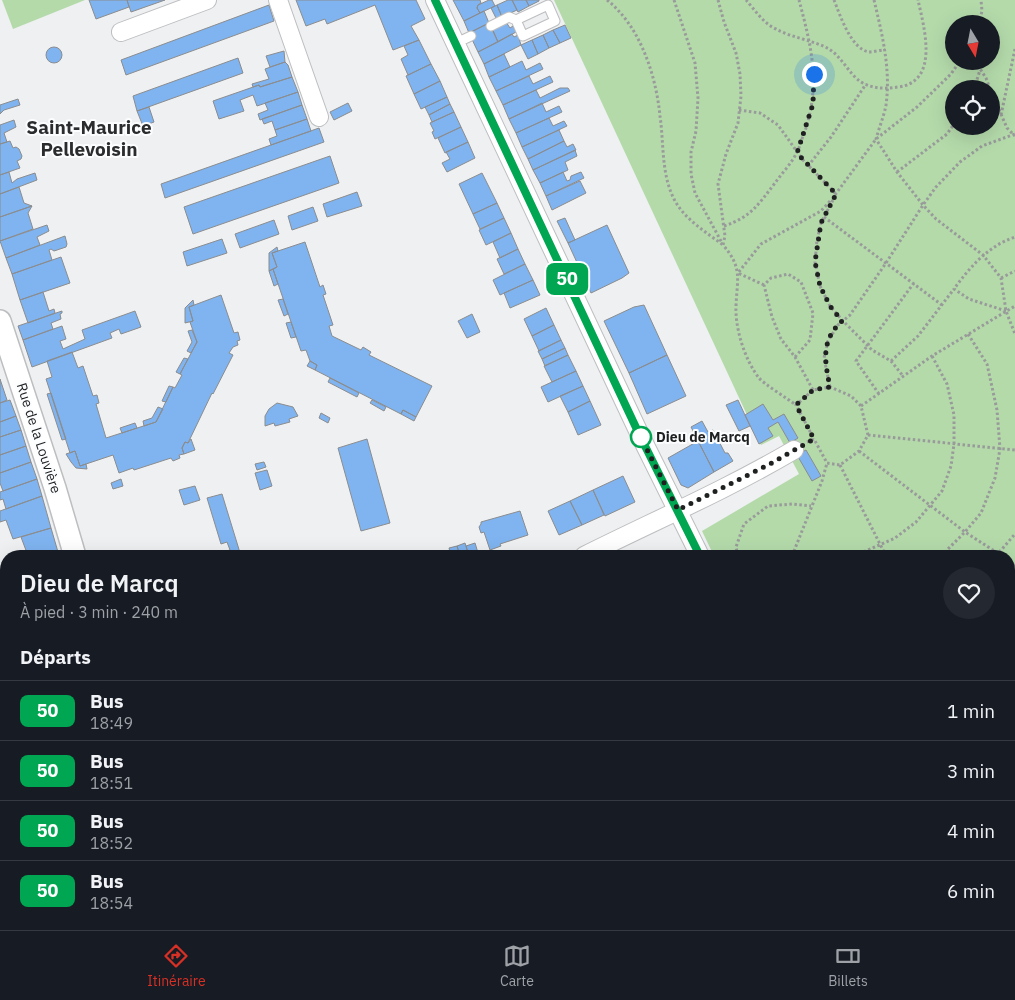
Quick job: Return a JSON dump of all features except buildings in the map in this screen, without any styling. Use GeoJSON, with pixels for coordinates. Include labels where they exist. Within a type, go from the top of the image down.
{"type":"FeatureCollection","features":[{"type":"Feature","properties":{"kind":"street"},"geometry":{"type":"LineString","coordinates":[[121,32],[208,0]]}},
{"type":"Feature","properties":{"kind":"street"},"geometry":{"type":"LineString","coordinates":[[278,0],[319,117]]}},
{"type":"Feature","properties":{"kind":"street"},"geometry":{"type":"LineString","coordinates":[[436,0],[463,40],[640,436],[697,550]]}},
{"type":"Feature","properties":{"kind":"street","name":"Rue de la Louvière"},"geometry":{"type":"LineString","coordinates":[[0,321],[50,472],[73,550]]}},
{"type":"Feature","properties":{"kind":"street"},"geometry":{"type":"LineString","coordinates":[[596,550],[768,465],[794,450]]}},
{"type":"Feature","properties":{"kind":"lane"},"geometry":{"type":"LineString","coordinates":[[491,26],[509,17],[516,20]]}},
{"type":"Feature","properties":{"kind":"path"},"geometry":{"type":"LineString","coordinates":[[607,0],[626,21],[638,40],[648,63],[657,92],[663,162],[674,200],[686,216],[723,245],[733,256],[738,273],[735,308],[739,333],[749,361],[760,380],[796,405],[827,463],[794,550]]}},
{"type":"Feature","properties":{"kind":"path"},"geometry":{"type":"LineString","coordinates":[[674,0],[695,64],[698,98],[696,131],[691,152],[691,174],[695,193],[723,245]]}},
{"type":"Feature","properties":{"kind":"path"},"geometry":{"type":"LineString","coordinates":[[718,0],[736,53],[740,74],[741,96],[738,123],[726,154],[718,184],[725,236],[723,245]]}},
{"type":"Feature","properties":{"kind":"path"},"geometry":{"type":"LineString","coordinates":[[746,0],[773,28],[830,50],[860,81],[874,87],[887,89],[904,87],[915,81],[922,74],[926,57],[923,24],[918,0]]}},
{"type":"Feature","properties":{"kind":"path"},"geometry":{"type":"LineString","coordinates":[[724,226],[750,214],[797,153],[813,104],[814,74],[809,41],[799,0]]}},
{"type":"Feature","properties":{"kind":"path"},"geometry":{"type":"LineString","coordinates":[[834,0],[851,38],[858,47],[868,52],[885,50]]}},
{"type":"Feature","properties":{"kind":"path"},"geometry":{"type":"LineString","coordinates":[[874,0],[885,50],[887,89],[886,106],[876,139],[897,172],[923,205],[936,218],[983,255],[1002,278],[1006,311],[1015,334]]}},
{"type":"Feature","properties":{"kind":"path"},"geometry":{"type":"LineString","coordinates":[[981,0],[981,15]]}},
{"type":"Feature","properties":{"kind":"path"},"geometry":{"type":"LineString","coordinates":[[1015,49],[1001,115],[1007,128],[1015,134]]}},
{"type":"Feature","properties":{"kind":"path"},"geometry":{"type":"LineString","coordinates":[[738,273],[761,244],[821,211],[836,194],[876,139],[917,107],[954,70]]}},
{"type":"Feature","properties":{"kind":"path"},"geometry":{"type":"LineString","coordinates":[[977,80],[980,70]]}},
{"type":"Feature","properties":{"kind":"path"},"geometry":{"type":"LineString","coordinates":[[980,70],[986,80]]}},
{"type":"Feature","properties":{"kind":"path"},"geometry":{"type":"LineString","coordinates":[[808,166],[831,137],[866,84]]}},
{"type":"Feature","properties":{"kind":"path"},"geometry":{"type":"LineString","coordinates":[[739,110],[760,113],[778,125],[797,153],[836,194]]}},
{"type":"Feature","properties":{"kind":"path"},"geometry":{"type":"LineString","coordinates":[[830,387],[824,358],[828,341],[838,325],[850,315],[936,187],[960,162],[982,146],[1015,134]]}},
{"type":"Feature","properties":{"kind":"path"},"geometry":{"type":"LineString","coordinates":[[897,172],[946,135]]}},
{"type":"Feature","properties":{"kind":"path"},"geometry":{"type":"LineString","coordinates":[[836,194],[824,217],[819,232],[815,262],[820,286],[830,306],[842,321],[867,346],[891,361],[904,376]]}},
{"type":"Feature","properties":{"kind":"path"},"geometry":{"type":"LineString","coordinates":[[824,217],[942,305]]}},
{"type":"Feature","properties":{"kind":"path"},"geometry":{"type":"LineString","coordinates":[[891,361],[918,336],[968,270],[983,255],[1015,235]]}},
{"type":"Feature","properties":{"kind":"path"},"geometry":{"type":"LineString","coordinates":[[1002,278],[1015,271]]}},
{"type":"Feature","properties":{"kind":"path"},"geometry":{"type":"LineString","coordinates":[[738,273],[764,286],[772,317],[781,339],[796,357],[813,390]]}},
{"type":"Feature","properties":{"kind":"path"},"geometry":{"type":"LineString","coordinates":[[764,286],[771,278],[788,274],[801,282],[807,295],[813,313],[810,340],[796,357]]}},
{"type":"Feature","properties":{"kind":"path"},"geometry":{"type":"LineString","coordinates":[[879,394],[856,361],[914,284]]}},
{"type":"Feature","properties":{"kind":"path"},"geometry":{"type":"LineString","coordinates":[[954,289],[969,299],[1006,311]]}},
{"type":"Feature","properties":{"kind":"path"},"geometry":{"type":"LineString","coordinates":[[861,406],[932,356],[1015,306]]}},
{"type":"Feature","properties":{"kind":"path"},"geometry":{"type":"LineString","coordinates":[[946,550],[981,513],[995,478],[1000,449],[997,410],[987,364],[968,334]]}},
{"type":"Feature","properties":{"kind":"path"},"geometry":{"type":"LineString","coordinates":[[868,550],[895,538],[916,522],[942,492],[951,466],[954,444],[954,415],[946,384],[932,356]]}},
{"type":"Feature","properties":{"kind":"path"},"geometry":{"type":"LineString","coordinates":[[796,405],[813,390],[830,387],[851,396],[861,406],[868,435],[859,451],[840,465],[827,463]]}},
{"type":"Feature","properties":{"kind":"path"},"geometry":{"type":"LineString","coordinates":[[868,435],[1015,450]]}},
{"type":"Feature","properties":{"kind":"path"},"geometry":{"type":"LineString","coordinates":[[794,450],[814,439]]}},
{"type":"Feature","properties":{"kind":"path"},"geometry":{"type":"LineString","coordinates":[[859,451],[930,506],[992,550]]}},
{"type":"Feature","properties":{"kind":"path"},"geometry":{"type":"LineString","coordinates":[[840,465],[883,550]]}},
{"type":"Feature","properties":{"kind":"path"},"geometry":{"type":"LineString","coordinates":[[736,550],[744,524],[768,506],[792,504],[811,506]]}},
{"type":"Feature","properties":{"kind":"path"},"geometry":{"type":"LineString","coordinates":[[1003,550],[1015,534]]}},
{"type":"Feature","properties":{"kind":"green space"},"geometry":{"type":"Polygon","coordinates":[[[2,0],[85,0],[13,29],[2,0]]]}},
{"type":"Feature","properties":{"kind":"green space"},"geometry":{"type":"Polygon","coordinates":[[[554,0],[1015,0],[1015,550],[711,550],[702,531],[799,474],[779,436],[761,445],[554,0]]]}},
{"type":"Feature","properties":{"kind":"bus line","name":"50"},"geometry":{"type":"LineString","coordinates":[[435,0],[640,436],[697,550]]}},
{"type":"Feature","properties":{"kind":"place","name":"Dieu de Marcq"},"geometry":{"type":"Point","coordinates":[641,437]}},
{"type":"Feature","properties":{"kind":"district","name":"Saint-Maurice Pellevoisin"},"geometry":{"type":"Point","coordinates":[89,138]}},
{"type":"Feature","properties":{"kind":"route"},"geometry":{"type":"LineString","coordinates":[[641,437],[678,510],[768,465],[814,439],[796,405],[813,390],[830,387],[824,358],[828,341],[842,321],[830,306],[820,286],[815,262],[821,223],[836,194],[797,153],[813,104],[814,74]]}}]}
